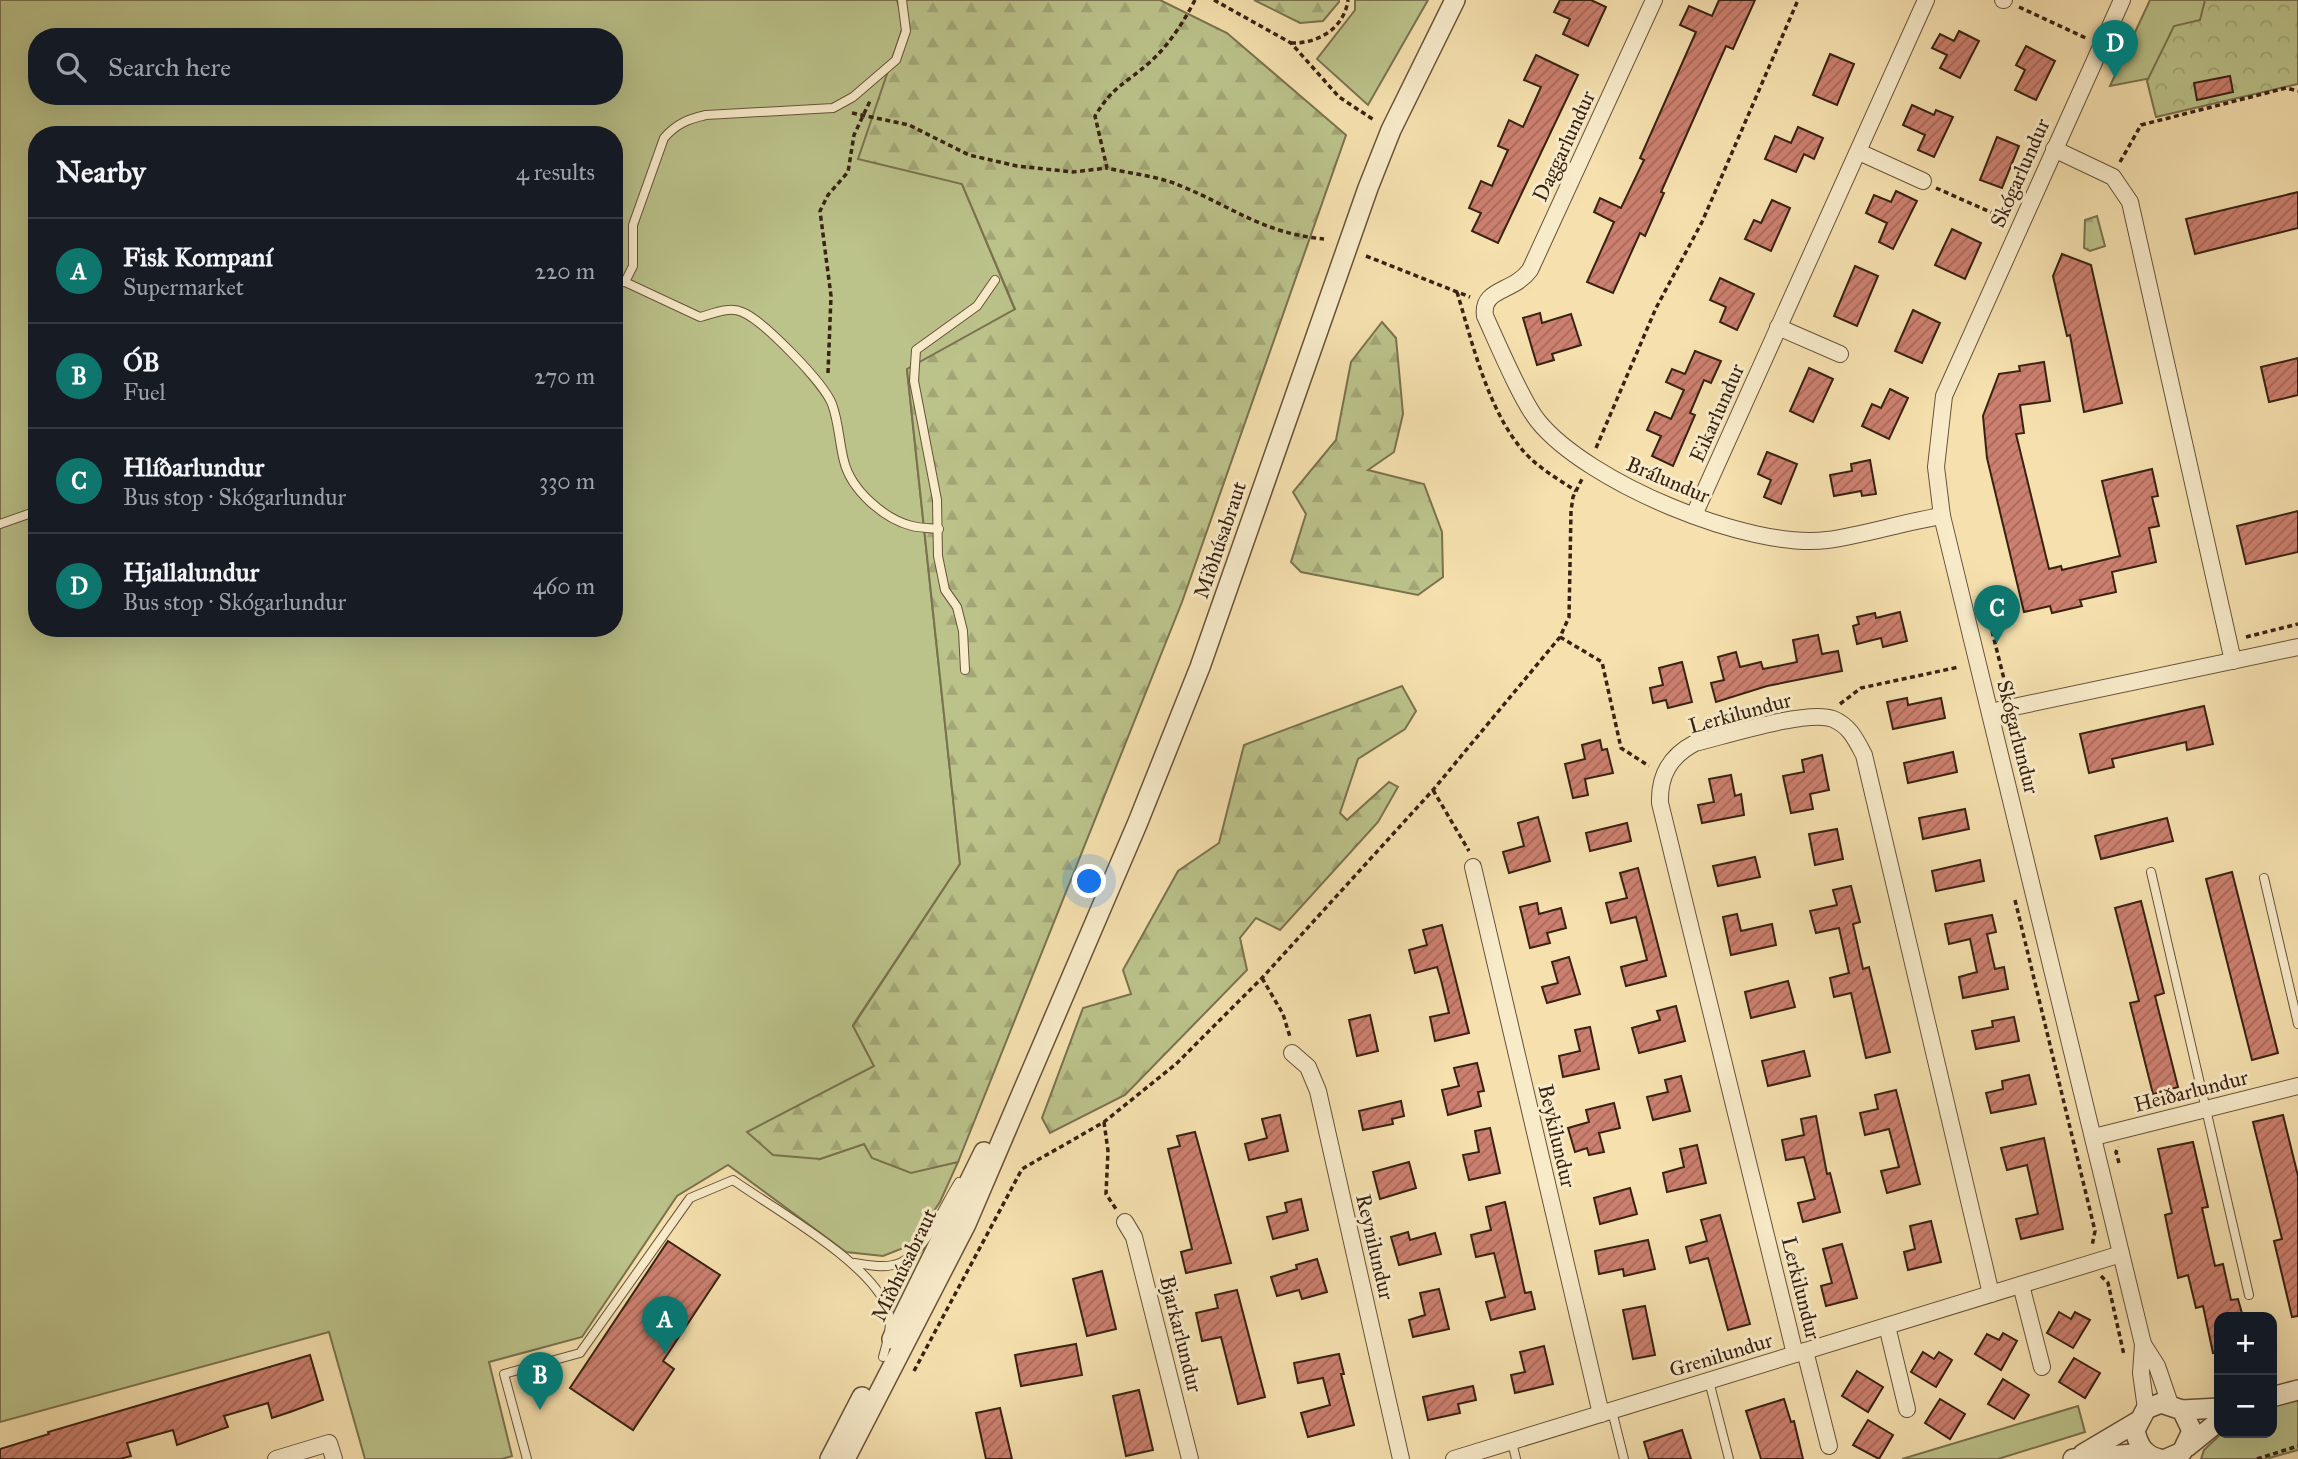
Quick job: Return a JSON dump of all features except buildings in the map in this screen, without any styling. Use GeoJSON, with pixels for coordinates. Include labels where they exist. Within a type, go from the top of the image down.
{"type":"FeatureCollection","features":[{"type":"Feature","properties":{"kind":"street","name":"Miðhúsabraut"},"geometry":{"type":"LineString","coordinates":[[845,1459],[966,1224],[1003,1141],[1020,1091],[1138,822],[1200,667],[1309,350],[1391,130],[1455,0]]}},
{"type":"Feature","properties":{"kind":"street","name":"Daggarlundur"},"geometry":{"type":"LineString","coordinates":[[1490,298],[1513,287],[1530,270],[1654,0]]}},
{"type":"Feature","properties":{"kind":"street","name":"Eikarlundur"},"geometry":{"type":"LineString","coordinates":[[1694,515],[1926,0]]}},
{"type":"Feature","properties":{"kind":"street","name":"Skógarlundur"},"geometry":{"type":"LineString","coordinates":[[2122,0],[1944,396],[1936,467],[1941,516],[2143,1344],[2141,1416]]}},
{"type":"Feature","properties":{"kind":"street"},"geometry":{"type":"LineString","coordinates":[[2054,149],[2113,177],[2130,202],[2233,661]]}},
{"type":"Feature","properties":{"kind":"street"},"geometry":{"type":"LineString","coordinates":[[1859,152],[1923,181]]}},
{"type":"Feature","properties":{"kind":"street","name":"Brálundur"},"geometry":{"type":"LineString","coordinates":[[1490,298],[1485,316],[1536,419],[1606,477],[1694,515],[1778,540],[1814,540],[1941,516]]}},
{"type":"Feature","properties":{"kind":"street"},"geometry":{"type":"LineString","coordinates":[[1778,327],[1840,354]]}},
{"type":"Feature","properties":{"kind":"street"},"geometry":{"type":"LineString","coordinates":[[1990,712],[2298,647]]}},
{"type":"Feature","properties":{"kind":"street","name":"Lerkilundur"},"geometry":{"type":"LineString","coordinates":[[1826,717],[1802,717],[1695,744],[1678,752],[1664,775],[1660,791],[1662,817],[1800,1353],[1829,1446]]}},
{"type":"Feature","properties":{"kind":"street"},"geometry":{"type":"LineString","coordinates":[[1826,717],[1845,726],[1854,734],[1864,755],[1991,1294]]}},
{"type":"Feature","properties":{"kind":"street","name":"Beykilundur"},"geometry":{"type":"LineString","coordinates":[[1473,867],[1606,1412]]}},
{"type":"Feature","properties":{"kind":"street","name":"Reynilundur"},"geometry":{"type":"LineString","coordinates":[[1292,1053],[1308,1068],[1318,1091],[1401,1459]]}},
{"type":"Feature","properties":{"kind":"street","name":"Heiðarlundur"},"geometry":{"type":"LineString","coordinates":[[2094,1137],[2298,1086]]}},
{"type":"Feature","properties":{"kind":"street","name":"Miðhúsabraut"},"geometry":{"type":"LineString","coordinates":[[830,1459],[985,1151],[1020,1091]]}},
{"type":"Feature","properties":{"kind":"street","name":"Bjarkarlundur"},"geometry":{"type":"LineString","coordinates":[[1125,1222],[1135,1237],[1190,1459]]}},
{"type":"Feature","properties":{"kind":"street","name":"Grenilundur"},"geometry":{"type":"LineString","coordinates":[[1454,1459],[2121,1254]]}},
{"type":"Feature","properties":{"kind":"street"},"geometry":{"type":"LineString","coordinates":[[2021,1285],[2042,1367]]}},
{"type":"Feature","properties":{"kind":"street"},"geometry":{"type":"LineString","coordinates":[[1887,1326],[1907,1409]]}},
{"type":"Feature","properties":{"kind":"street","name":"Skógarlundur"},"geometry":{"type":"LineString","coordinates":[[2143,1344],[2157,1366],[2176,1407]]}},
{"type":"Feature","properties":{"kind":"street"},"geometry":{"type":"LineString","coordinates":[[2277,1396],[2298,1390]]}},
{"type":"Feature","properties":{"kind":"street"},"geometry":{"type":"LineString","coordinates":[[2075,1459],[2161,1403],[2176,1407],[2214,1408]]}},
{"type":"Feature","properties":{"kind":"street"},"geometry":{"type":"LineString","coordinates":[[2167,1456],[2192,1431],[2176,1407]]}},
{"type":"Feature","properties":{"kind":"street"},"geometry":{"type":"LineString","coordinates":[[2141,1416],[2137,1439],[2167,1456]]}},
{"type":"Feature","properties":{"kind":"street"},"geometry":{"type":"LineString","coordinates":[[2075,1459],[2167,1456],[2214,1424]]}},
{"type":"Feature","properties":{"kind":"street"},"geometry":{"type":"LineString","coordinates":[[276,1459],[331,1451]]}},
{"type":"Feature","properties":{"kind":"lane"},"geometry":{"type":"LineString","coordinates":[[902,0],[905,39],[896,60],[879,76],[833,108],[706,115],[674,127],[664,138],[633,225],[633,266],[625,282],[700,317],[725,310],[742,311],[814,376],[831,401],[841,432],[844,463],[859,489],[874,504],[897,519],[912,526],[939,529]]}},
{"type":"Feature","properties":{"kind":"lane"},"geometry":{"type":"LineString","coordinates":[[965,670],[964,631],[957,607],[945,590],[938,556],[937,500],[914,381],[916,350],[977,306],[995,280]]}},
{"type":"Feature","properties":{"kind":"lane"},"geometry":{"type":"LineString","coordinates":[[0,524],[28,514]]}},
{"type":"Feature","properties":{"kind":"lane"},"geometry":{"type":"LineString","coordinates":[[2151,872],[2249,1295]]}},
{"type":"Feature","properties":{"kind":"lane"},"geometry":{"type":"LineString","coordinates":[[2264,878],[2298,1024]]}},
{"type":"Feature","properties":{"kind":"lane"},"geometry":{"type":"LineString","coordinates":[[855,1263],[895,1265],[910,1258],[922,1245],[963,1177],[985,1151]]}},
{"type":"Feature","properties":{"kind":"lane"},"geometry":{"type":"LineString","coordinates":[[527,1459],[504,1374],[580,1353],[690,1198],[733,1180],[855,1263],[883,1298],[889,1312],[890,1330],[883,1357]]}},
{"type":"Feature","properties":{"kind":"lane"},"geometry":{"type":"LineString","coordinates":[[1709,1381],[1729,1459]]}},
{"type":"Feature","properties":{"kind":"lane"},"geometry":{"type":"LineString","coordinates":[[1606,1412],[1624,1459]]}},
{"type":"Feature","properties":{"kind":"lane"},"geometry":{"type":"LineString","coordinates":[[1511,1441],[1516,1459]]}},
{"type":"Feature","properties":{"kind":"path"},"geometry":{"type":"LineString","coordinates":[[1107,168],[1095,116],[1110,91],[1150,62],[1180,28],[1195,0]]}},
{"type":"Feature","properties":{"kind":"path"},"geometry":{"type":"LineString","coordinates":[[1214,0],[1290,43],[1339,97],[1391,130]]}},
{"type":"Feature","properties":{"kind":"path"},"geometry":{"type":"LineString","coordinates":[[1290,43],[1309,44],[1325,36],[1339,22],[1348,0]]}},
{"type":"Feature","properties":{"kind":"path"},"geometry":{"type":"LineString","coordinates":[[912,1375],[1022,1170],[1104,1122],[1176,1064],[1262,978],[1433,790],[1560,637],[1569,617],[1570,511],[1576,491],[1656,308],[1702,222],[1798,0]]}},
{"type":"Feature","properties":{"kind":"path"},"geometry":{"type":"LineString","coordinates":[[2003,0],[2091,41],[2096,30]]}},
{"type":"Feature","properties":{"kind":"path"},"geometry":{"type":"LineString","coordinates":[[823,389],[828,375],[831,296],[820,211],[828,195],[848,172],[861,115],[875,94],[879,76]]}},
{"type":"Feature","properties":{"kind":"path"},"geometry":{"type":"LineString","coordinates":[[2113,177],[2141,125],[2286,88],[2298,91]]}},
{"type":"Feature","properties":{"kind":"path"},"geometry":{"type":"LineString","coordinates":[[833,108],[909,125],[969,155],[1017,166],[1073,172],[1107,168],[1180,185],[1250,220],[1292,236],[1324,239]]}},
{"type":"Feature","properties":{"kind":"path"},"geometry":{"type":"LineString","coordinates":[[1923,181],[2008,220],[2013,209]]}},
{"type":"Feature","properties":{"kind":"path"},"geometry":{"type":"LineString","coordinates":[[1366,256],[1457,292],[1490,298]]}},
{"type":"Feature","properties":{"kind":"path"},"geometry":{"type":"LineString","coordinates":[[1457,292],[1477,362],[1507,428],[1531,459],[1576,491]]}},
{"type":"Feature","properties":{"kind":"path"},"geometry":{"type":"LineString","coordinates":[[1990,623],[2006,687],[2017,692],[2021,706]]}},
{"type":"Feature","properties":{"kind":"path"},"geometry":{"type":"LineString","coordinates":[[2229,641],[2298,624]]}},
{"type":"Feature","properties":{"kind":"path"},"geometry":{"type":"LineString","coordinates":[[1560,637],[1602,662],[1621,748],[1664,775]]}},
{"type":"Feature","properties":{"kind":"path"},"geometry":{"type":"LineString","coordinates":[[1956,654],[1962,677]]}},
{"type":"Feature","properties":{"kind":"path"},"geometry":{"type":"LineString","coordinates":[[1826,717],[1861,688],[1959,667]]}},
{"type":"Feature","properties":{"kind":"path"},"geometry":{"type":"LineString","coordinates":[[1433,790],[1468,846],[1473,867]]}},
{"type":"Feature","properties":{"kind":"path"},"geometry":{"type":"LineString","coordinates":[[2014,895],[2095,1231],[2091,1250],[2098,1273],[2108,1283],[2126,1362]]}},
{"type":"Feature","properties":{"kind":"path"},"geometry":{"type":"LineString","coordinates":[[1262,978],[1283,1014],[1290,1033],[1292,1053]]}},
{"type":"Feature","properties":{"kind":"path"},"geometry":{"type":"LineString","coordinates":[[1104,1122],[1108,1151],[1106,1194],[1125,1222]]}},
{"type":"Feature","properties":{"kind":"path"},"geometry":{"type":"LineString","coordinates":[[2257,1459],[2298,1446]]}},
{"type":"Feature","properties":{"kind":"green space"},"geometry":{"type":"Polygon","coordinates":[[[0,0],[897,0],[962,184],[1015,310],[907,370],[960,864],[853,1025],[874,1066],[820,1159],[864,1144],[911,1172],[958,1162],[940,1202],[911,1245],[883,1256],[846,1252],[728,1165],[677,1196],[582,1337],[489,1362],[512,1456],[502,1459],[365,1459],[329,1332],[0,1422],[0,0]]]}},
{"type":"Feature","properties":{"kind":"green space"},"geometry":{"type":"Polygon","coordinates":[[[897,0],[1160,0],[1227,33],[1346,135],[1182,602],[958,1162],[911,1173],[872,1158],[864,1144],[820,1159],[773,1155],[747,1132],[874,1066],[853,1026],[960,864],[907,369],[1015,309],[962,184],[858,159],[904,24],[897,0]]]}},
{"type":"Feature","properties":{"kind":"green space"},"geometry":{"type":"Polygon","coordinates":[[[1254,0],[1339,2],[1323,21],[1300,23],[1254,0]]]}},
{"type":"Feature","properties":{"kind":"green space"},"geometry":{"type":"Polygon","coordinates":[[[1355,0],[1428,0],[1368,105],[1317,59],[1355,10],[1355,0]]]}},
{"type":"Feature","properties":{"kind":"green space"},"geometry":{"type":"Polygon","coordinates":[[[2150,0],[2298,0],[2298,50],[2110,86],[2150,0]]]}},
{"type":"Feature","properties":{"kind":"green space"},"geometry":{"type":"Polygon","coordinates":[[[2205,0],[2298,0],[2298,84],[2156,117],[2147,81],[2174,26],[2200,20],[2205,0]]]}},
{"type":"Feature","properties":{"kind":"green space"},"geometry":{"type":"Polygon","coordinates":[[[2097,216],[2105,246],[2090,251],[2084,248],[2085,220],[2097,216]]]}},
{"type":"Feature","properties":{"kind":"green space"},"geometry":{"type":"Polygon","coordinates":[[[1382,322],[1396,338],[1403,414],[1394,452],[1368,470],[1424,484],[1442,532],[1443,577],[1418,595],[1301,572],[1291,562],[1306,514],[1293,492],[1336,440],[1351,362],[1382,322]]]}},
{"type":"Feature","properties":{"kind":"green space"},"geometry":{"type":"Polygon","coordinates":[[[1402,686],[1416,711],[1405,729],[1358,759],[1340,813],[1347,820],[1389,782],[1398,787],[1378,822],[1280,930],[1256,918],[1240,938],[1247,970],[1125,1095],[1050,1133],[1042,1118],[1083,1008],[1131,994],[1123,970],[1178,871],[1219,843],[1244,745],[1402,686]]]}},
{"type":"Feature","properties":{"kind":"green space"},"geometry":{"type":"Polygon","coordinates":[[[2298,1399],[2298,1450],[2266,1459],[2201,1459],[2204,1450],[2217,1438],[2277,1438],[2277,1405],[2298,1399]]]}},
{"type":"Feature","properties":{"kind":"green space"},"geometry":{"type":"Polygon","coordinates":[[[2078,1406],[2085,1432],[1998,1459],[1902,1459],[2078,1406]]]}},
{"type":"Feature","properties":{"kind":"place","name":"Hjallalundur"},"geometry":{"type":"Point","coordinates":[2115,78]}},
{"type":"Feature","properties":{"kind":"place","name":"Hlíðarlundur"},"geometry":{"type":"Point","coordinates":[1997,643]}},
{"type":"Feature","properties":{"kind":"place","name":"Fisk Kompaní"},"geometry":{"type":"Point","coordinates":[665,1354]}},
{"type":"Feature","properties":{"kind":"place","name":"ÓB"},"geometry":{"type":"Point","coordinates":[540,1410]}}]}
